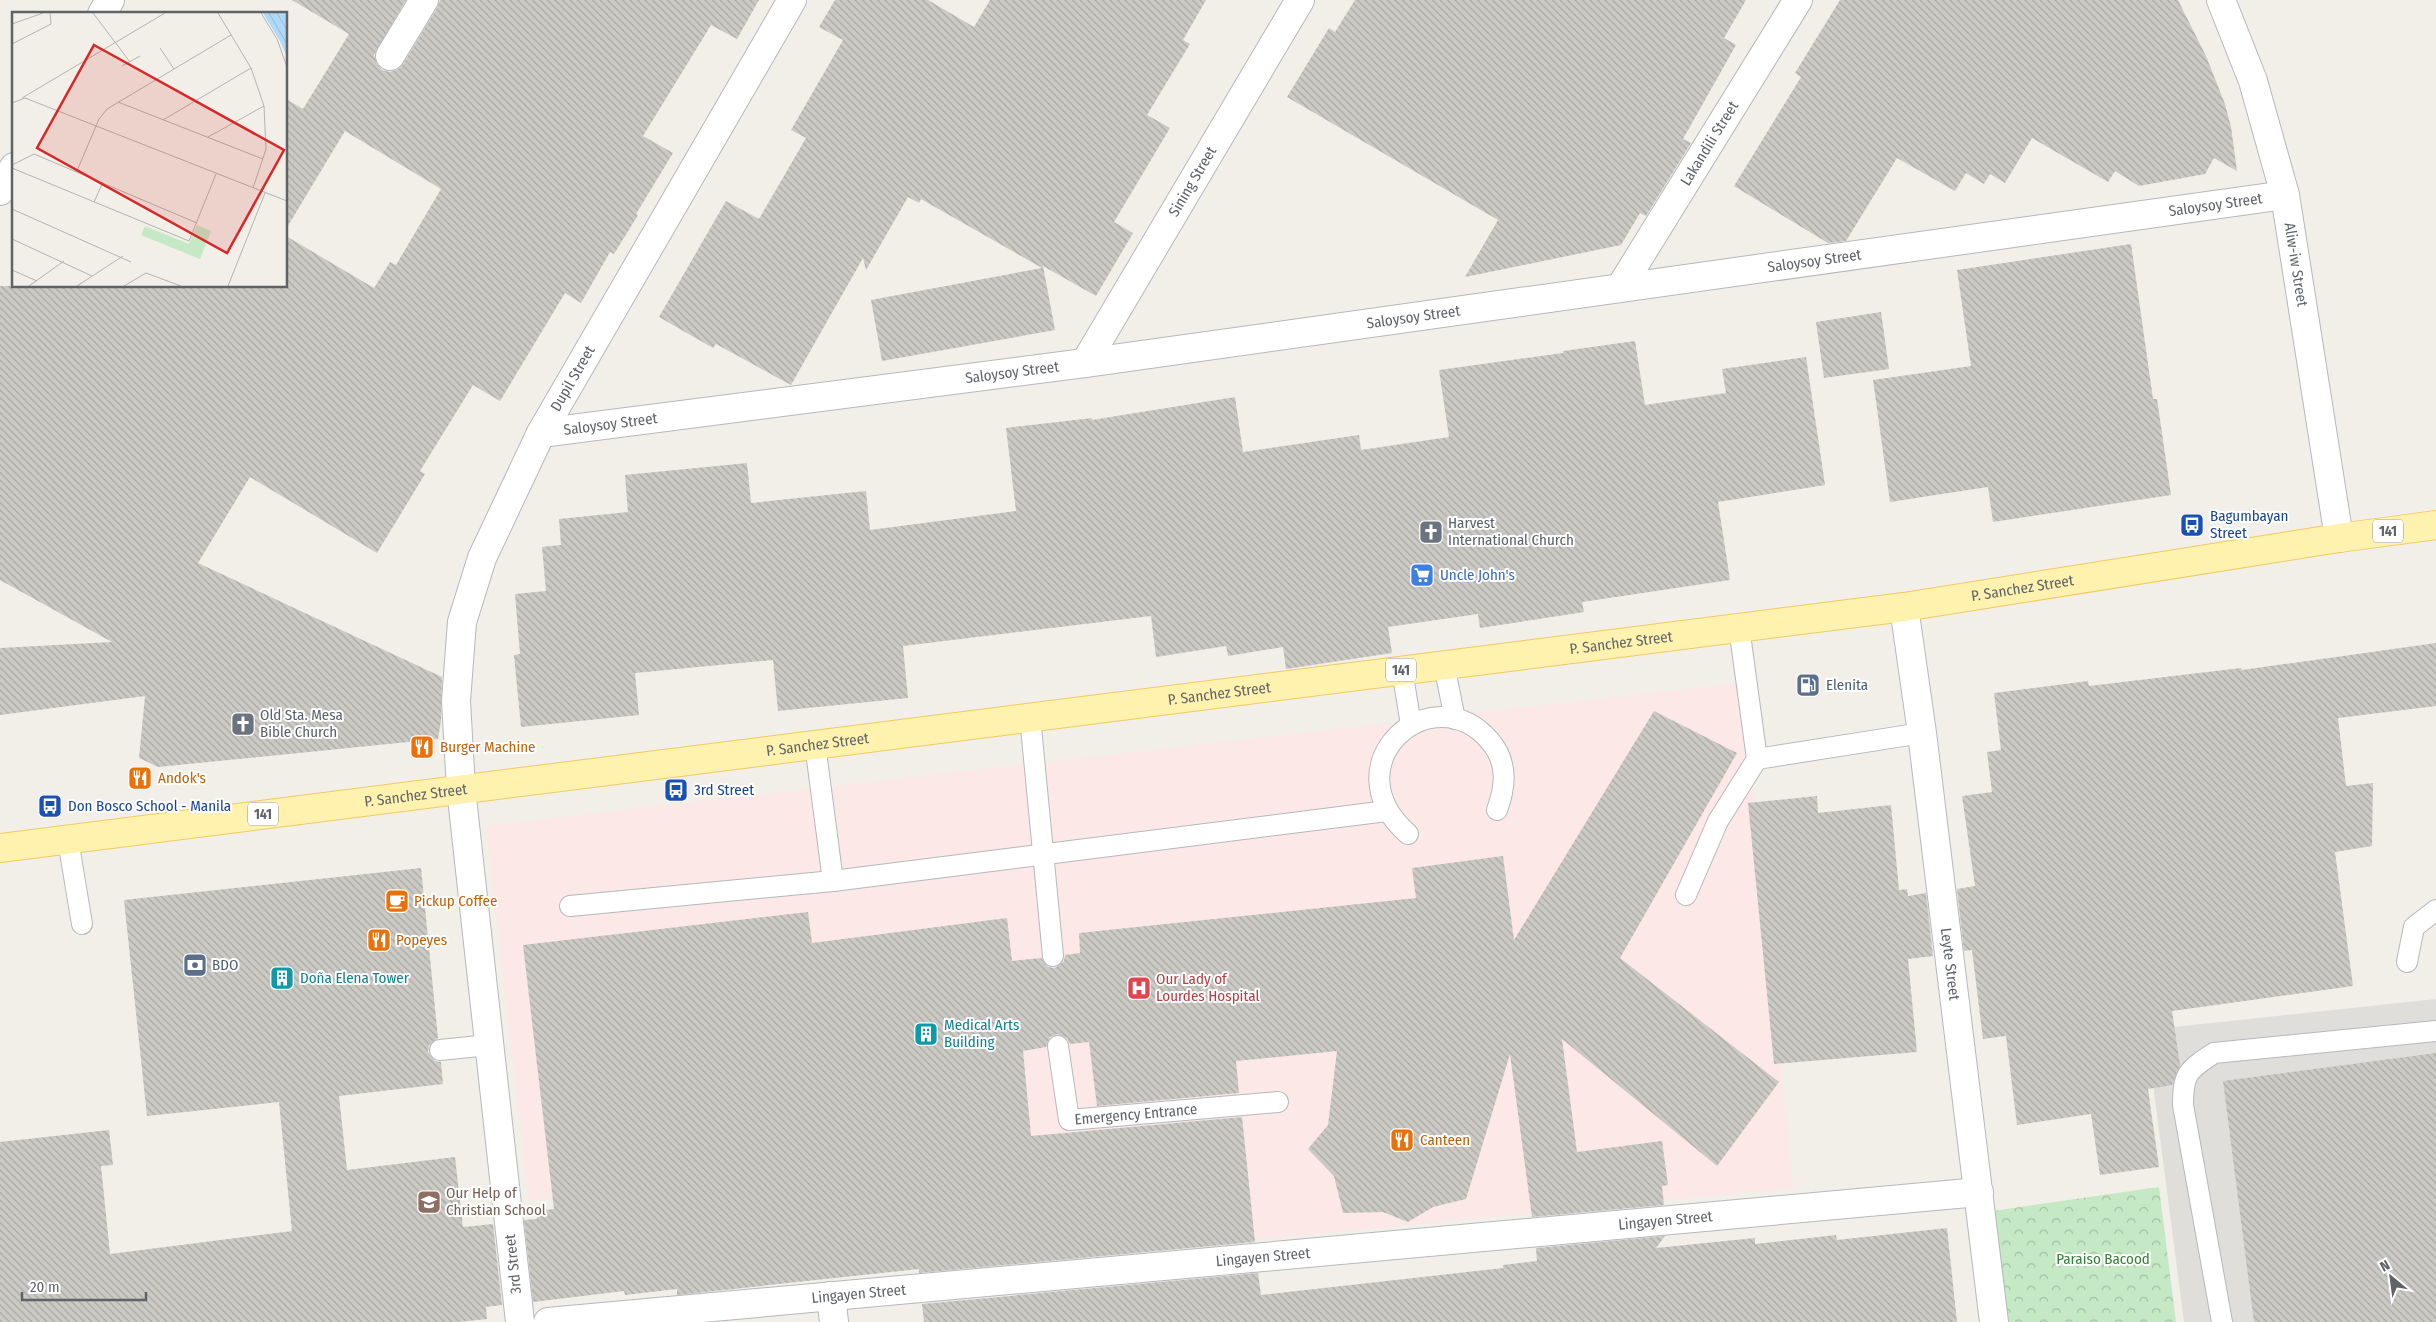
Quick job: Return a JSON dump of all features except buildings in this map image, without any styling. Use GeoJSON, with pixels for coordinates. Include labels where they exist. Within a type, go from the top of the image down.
{"type":"FeatureCollection","features":[{"type":"Feature","properties":{"kind":"main road","name":"P. Sanchez Street"},"geometry":{"type":"LineString","coordinates":[[0,848],[1904,607],[2339,538],[2436,525]]}},
{"type":"Feature","properties":{"kind":"street"},"geometry":{"type":"LineString","coordinates":[[103,12],[110,0]]}},
{"type":"Feature","properties":{"kind":"street"},"geometry":{"type":"LineString","coordinates":[[390,56],[424,0]]}},
{"type":"Feature","properties":{"kind":"street","name":"Dupil Street"},"geometry":{"type":"LineString","coordinates":[[461,789],[456,701],[462,622],[482,558],[541,433],[792,0]]}},
{"type":"Feature","properties":{"kind":"street","name":"Sining Street"},"geometry":{"type":"LineString","coordinates":[[1085,363],[1300,0]]}},
{"type":"Feature","properties":{"kind":"street","name":"Lakandili Street"},"geometry":{"type":"LineString","coordinates":[[1620,288],[1798,0]]}},
{"type":"Feature","properties":{"kind":"street","name":"Aliw-iw Street"},"geometry":{"type":"LineString","coordinates":[[2221,0],[2253,81],[2284,195],[2339,538]]}},
{"type":"Feature","properties":{"kind":"street"},"geometry":{"type":"LineString","coordinates":[[0,191],[12,171]]}},
{"type":"Feature","properties":{"kind":"street","name":"Saloysoy Street"},"geometry":{"type":"LineString","coordinates":[[541,433],[1085,363],[2284,195]]}},
{"type":"Feature","properties":{"kind":"street","name":"Leyte Street"},"geometry":{"type":"LineString","coordinates":[[1904,607],[1922,733],[1994,1322]]}},
{"type":"Feature","properties":{"kind":"street","name":"3rd Street"},"geometry":{"type":"LineString","coordinates":[[461,789],[520,1322]]}},
{"type":"Feature","properties":{"kind":"street","name":"Lingayen Street"},"geometry":{"type":"LineString","coordinates":[[548,1322],[1979,1192]]}},
{"type":"Feature","properties":{"kind":"street"},"geometry":{"type":"LineString","coordinates":[[831,1296],[834,1322]]}},
{"type":"Feature","properties":{"kind":"lane"},"geometry":{"type":"LineString","coordinates":[[1686,895],[1718,821],[1757,759],[1738,627]]}},
{"type":"Feature","properties":{"kind":"lane"},"geometry":{"type":"LineString","coordinates":[[1444,665],[1455,719]]}},
{"type":"Feature","properties":{"kind":"lane"},"geometry":{"type":"LineString","coordinates":[[1402,670],[1411,725]]}},
{"type":"Feature","properties":{"kind":"lane"},"geometry":{"type":"LineString","coordinates":[[1030,717],[1053,956]]}},
{"type":"Feature","properties":{"kind":"lane"},"geometry":{"type":"LineString","coordinates":[[1408,834],[1387,811],[1381,798],[1379,770],[1390,745],[1411,725],[1432,718],[1455,719],[1470,724],[1484,733],[1494,746],[1502,761],[1504,778],[1503,794],[1497,810]]}},
{"type":"Feature","properties":{"kind":"lane"},"geometry":{"type":"LineString","coordinates":[[1757,759],[1922,733]]}},
{"type":"Feature","properties":{"kind":"lane"},"geometry":{"type":"LineString","coordinates":[[815,744],[833,881]]}},
{"type":"Feature","properties":{"kind":"lane"},"geometry":{"type":"LineString","coordinates":[[570,906],[833,881],[1387,811]]}},
{"type":"Feature","properties":{"kind":"lane"},"geometry":{"type":"LineString","coordinates":[[68,840],[82,924]]}},
{"type":"Feature","properties":{"kind":"lane"},"geometry":{"type":"LineString","coordinates":[[2407,962],[2414,927],[2436,910]]}},
{"type":"Feature","properties":{"kind":"lane"},"geometry":{"type":"LineString","coordinates":[[2222,1322],[2183,1105],[2183,1084],[2187,1074],[2196,1065],[2214,1053],[2436,1031]]}},
{"type":"Feature","properties":{"kind":"lane"},"geometry":{"type":"LineString","coordinates":[[440,1050],[489,1045]]}},
{"type":"Feature","properties":{"kind":"lane","name":"Emergency Entrance"},"geometry":{"type":"LineString","coordinates":[[1058,1046],[1069,1120],[1278,1102]]}},
{"type":"Feature","properties":{"kind":"shaded area","name":"Our Lady of Lourdes Hospital"},"geometry":{"type":"Polygon","coordinates":[[[1742,683],[1793,1188],[1016,1263],[1005,1150],[529,1200],[486,826],[1742,683]]]}},
{"type":"Feature","properties":{"kind":"shaded area"},"geometry":{"type":"Polygon","coordinates":[[[2436,999],[2436,1322],[2184,1322],[2146,1030],[2436,999]]]}},
{"type":"Feature","properties":{"kind":"green space","name":"Paraiso Bacood"},"geometry":{"type":"Polygon","coordinates":[[[2159,1187],[2176,1322],[2007,1322],[1993,1211],[2159,1187]]]}},
{"type":"Feature","properties":{"kind":"place","name":"Bagumbayan Street"},"geometry":{"type":"Point","coordinates":[2192,525]}},
{"type":"Feature","properties":{"kind":"place","name":"Harvest International Church"},"geometry":{"type":"Point","coordinates":[1431,532]}},
{"type":"Feature","properties":{"kind":"place","name":"Uncle John's"},"geometry":{"type":"Point","coordinates":[1422,575]}},
{"type":"Feature","properties":{"kind":"place","name":"Elenita"},"geometry":{"type":"Point","coordinates":[1808,685]}},
{"type":"Feature","properties":{"kind":"place","name":"Old Sta. Mesa Bible Church"},"geometry":{"type":"Point","coordinates":[243,724]}},
{"type":"Feature","properties":{"kind":"place","name":"Burger Machine"},"geometry":{"type":"Point","coordinates":[422,747]}},
{"type":"Feature","properties":{"kind":"place","name":"Andok's"},"geometry":{"type":"Point","coordinates":[140,778]}},
{"type":"Feature","properties":{"kind":"place","name":"3rd Street"},"geometry":{"type":"Point","coordinates":[676,790]}},
{"type":"Feature","properties":{"kind":"place","name":"Don Bosco School - Manila"},"geometry":{"type":"Point","coordinates":[50,806]}},
{"type":"Feature","properties":{"kind":"place","name":"Pickup Coffee"},"geometry":{"type":"Point","coordinates":[397,901]}},
{"type":"Feature","properties":{"kind":"place","name":"Popeyes"},"geometry":{"type":"Point","coordinates":[379,940]}},
{"type":"Feature","properties":{"kind":"place","name":"BDO"},"geometry":{"type":"Point","coordinates":[195,965]}},
{"type":"Feature","properties":{"kind":"place","name":"Doña Elena Tower"},"geometry":{"type":"Point","coordinates":[282,978]}},
{"type":"Feature","properties":{"kind":"place","name":"Our Lady of Lourdes Hospital"},"geometry":{"type":"Point","coordinates":[1139,988]}},
{"type":"Feature","properties":{"kind":"place","name":"Medical Arts Building"},"geometry":{"type":"Point","coordinates":[926,1034]}},
{"type":"Feature","properties":{"kind":"place","name":"Canteen"},"geometry":{"type":"Point","coordinates":[1402,1140]}},
{"type":"Feature","properties":{"kind":"place","name":"Our Help of Christian School"},"geometry":{"type":"Point","coordinates":[429,1202]}}]}
